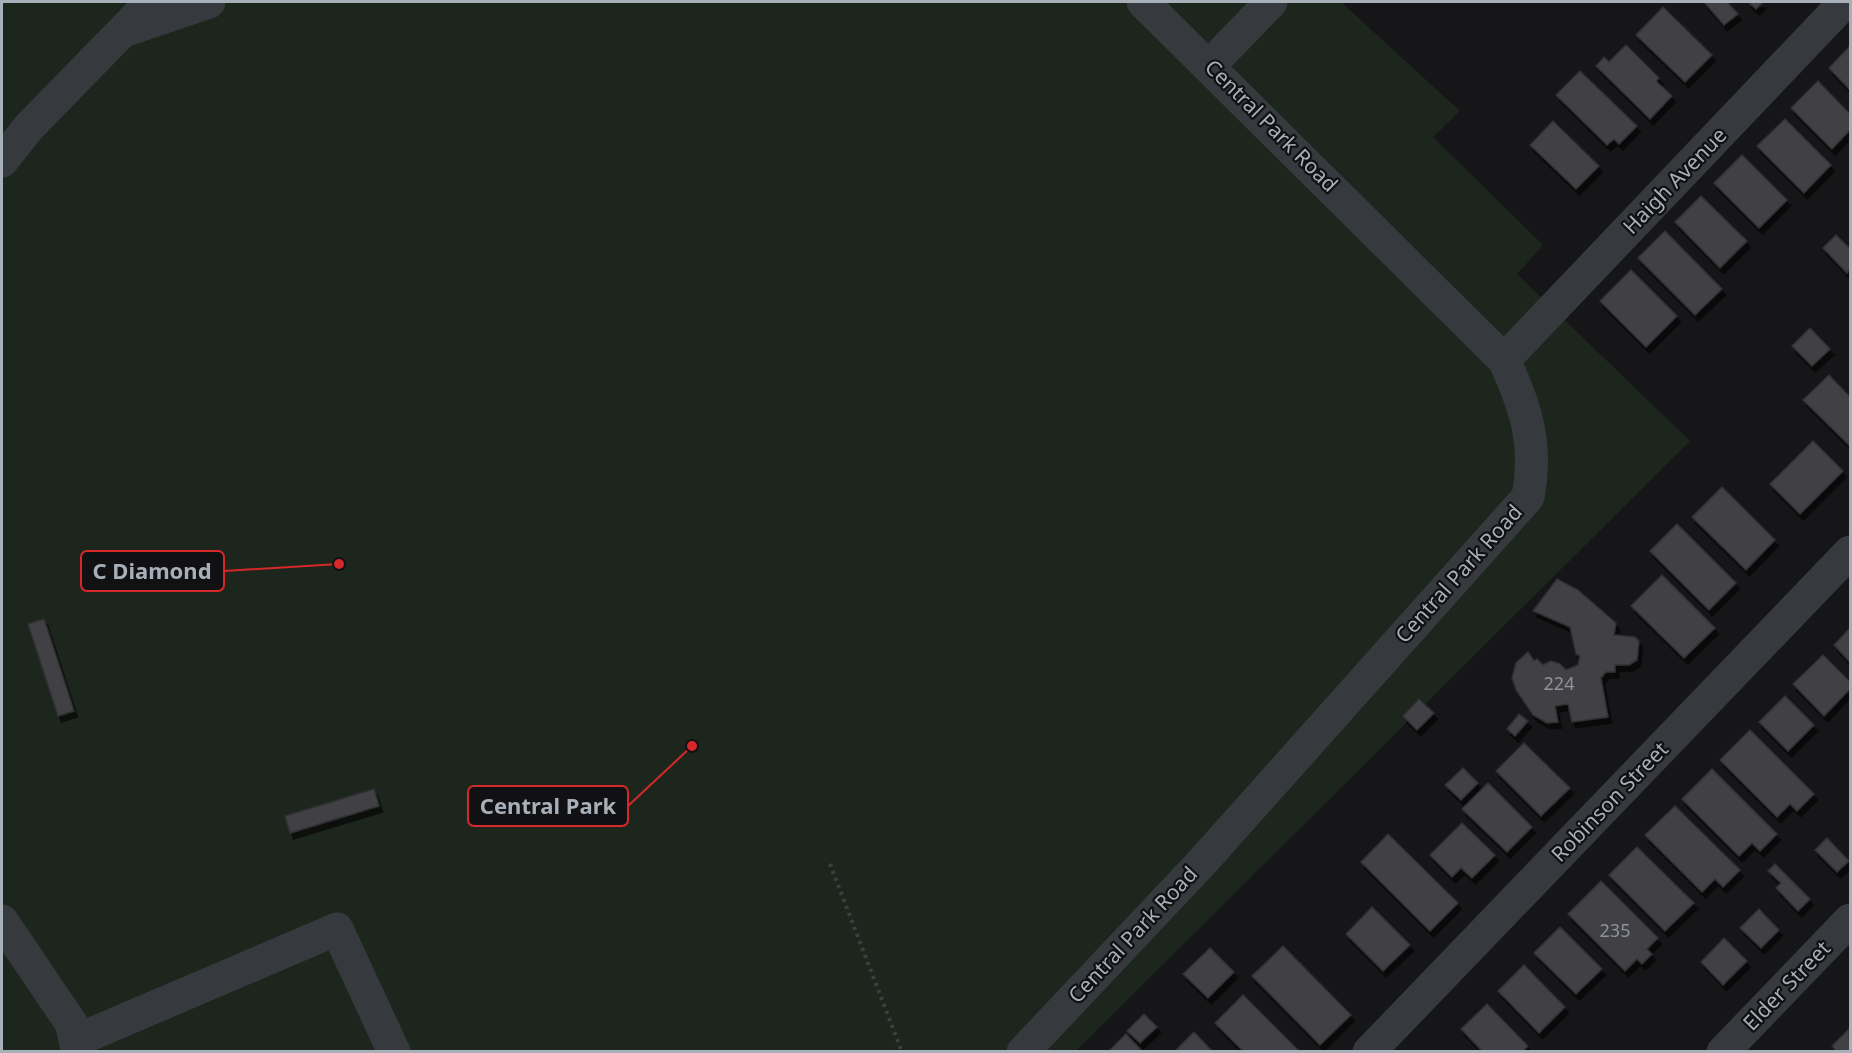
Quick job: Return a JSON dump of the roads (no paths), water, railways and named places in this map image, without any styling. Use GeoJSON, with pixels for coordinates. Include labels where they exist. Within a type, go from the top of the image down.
{"type":"FeatureCollection","features":[{"type":"Feature","properties":{"kind":"street"},"geometry":{"type":"LineString","coordinates":[[2,161],[28,128],[151,2]]}},
{"type":"Feature","properties":{"kind":"street"},"geometry":{"type":"LineString","coordinates":[[124,30],[209,2]]}},
{"type":"Feature","properties":{"kind":"street","name":"Central Park Road"},"geometry":{"type":"LineString","coordinates":[[1023,1052],[1204,860],[1528,497],[1534,467],[1530,430],[1520,395],[1504,360],[1210,65],[1143,2]]}},
{"type":"Feature","properties":{"kind":"street"},"geometry":{"type":"LineString","coordinates":[[1210,65],[1271,2]]}},
{"type":"Feature","properties":{"kind":"street","name":"Haigh Avenue"},"geometry":{"type":"LineString","coordinates":[[1504,360],[1845,2]]}},
{"type":"Feature","properties":{"kind":"street","name":"Robinson Street"},"geometry":{"type":"LineString","coordinates":[[1369,1052],[1851,552]]}},
{"type":"Feature","properties":{"kind":"street","name":"Elder Street"},"geometry":{"type":"LineString","coordinates":[[1723,1052],[1851,920]]}},
{"type":"Feature","properties":{"kind":"street"},"geometry":{"type":"LineString","coordinates":[[2,921],[71,1023],[77,1046],[337,929],[394,1052]]}},
{"type":"Feature","properties":{"kind":"place","name":"C Diamond"},"geometry":{"type":"Point","coordinates":[339,564]}},
{"type":"Feature","properties":{"kind":"place","name":"Central Park"},"geometry":{"type":"Point","coordinates":[692,746]}}]}
